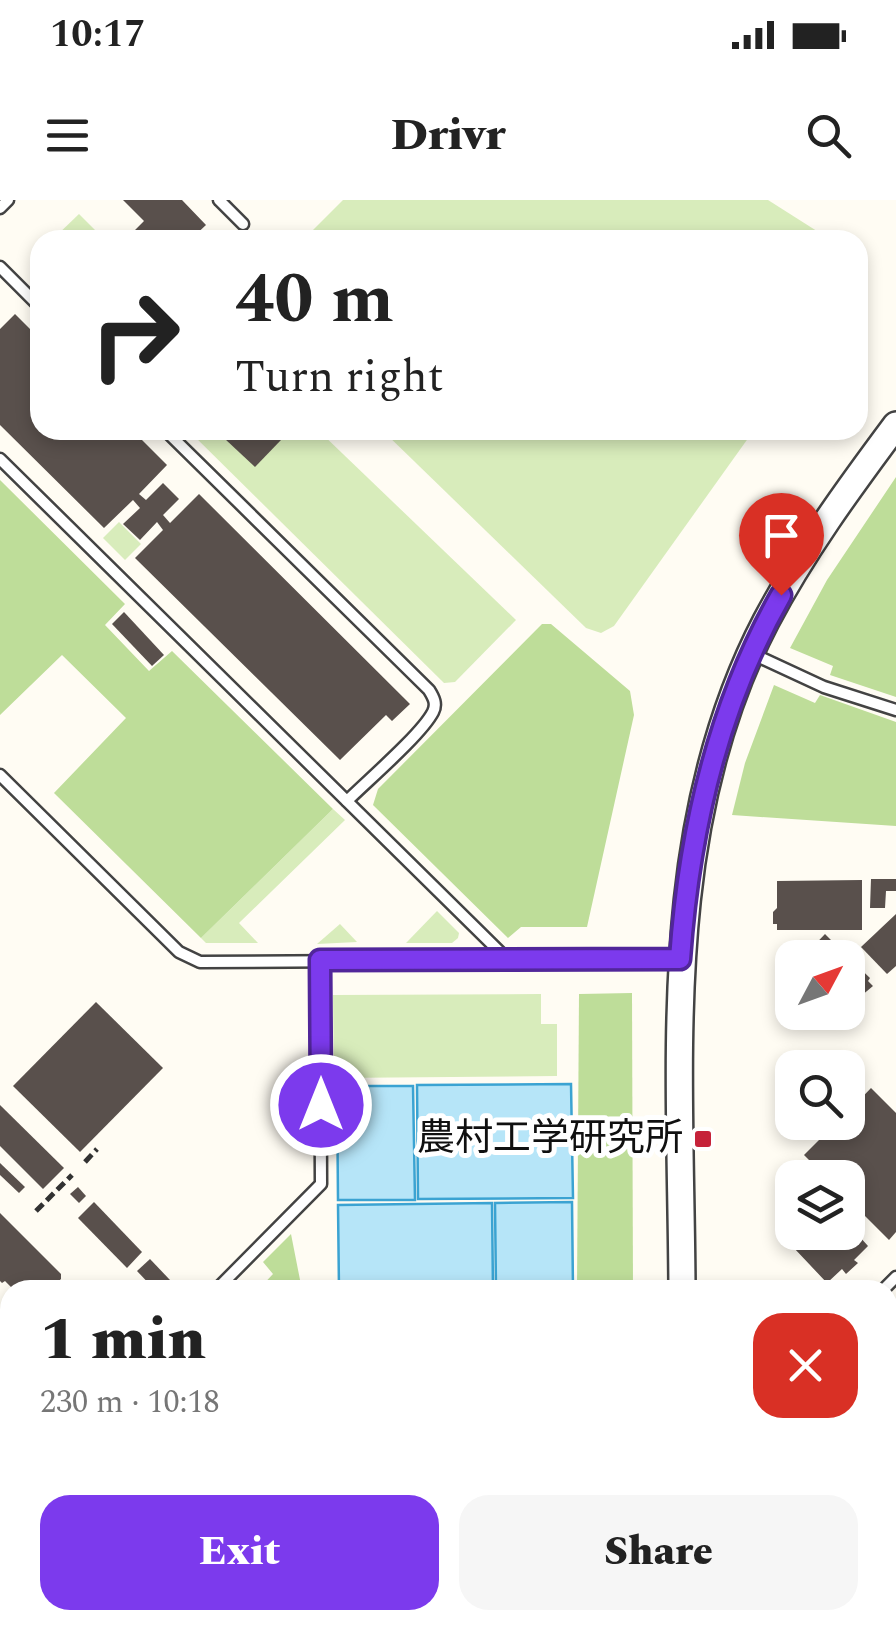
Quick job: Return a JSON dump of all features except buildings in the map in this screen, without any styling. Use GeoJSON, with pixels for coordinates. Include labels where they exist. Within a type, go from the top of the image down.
{"type":"FeatureCollection","features":[{"type":"Feature","properties":{"kind":"street"},"geometry":{"type":"LineString","coordinates":[[682,1280],[680,959],[694,834],[712,761],[752,653],[797,567],[896,425]]}},
{"type":"Feature","properties":{"kind":"lane"},"geometry":{"type":"LineString","coordinates":[[0,208],[8,200]]}},
{"type":"Feature","properties":{"kind":"lane"},"geometry":{"type":"LineString","coordinates":[[219,200],[243,224]]}},
{"type":"Feature","properties":{"kind":"lane"},"geometry":{"type":"LineString","coordinates":[[0,268],[30,297]]}},
{"type":"Feature","properties":{"kind":"lane"},"geometry":{"type":"LineString","coordinates":[[175,440],[436,700],[423,725],[347,801]]}},
{"type":"Feature","properties":{"kind":"lane"},"geometry":{"type":"LineString","coordinates":[[0,459],[508,960]]}},
{"type":"Feature","properties":{"kind":"lane"},"geometry":{"type":"LineString","coordinates":[[752,653],[824,687],[896,710]]}},
{"type":"Feature","properties":{"kind":"lane"},"geometry":{"type":"LineString","coordinates":[[0,775],[179,952],[192,960],[680,959]]}},
{"type":"Feature","properties":{"kind":"lane"},"geometry":{"type":"LineString","coordinates":[[226,1280],[322,1184],[320,960]]}},
{"type":"Feature","properties":{"kind":"path"},"geometry":{"type":"LineString","coordinates":[[84,1162],[97,1149]]}},
{"type":"Feature","properties":{"kind":"path"},"geometry":{"type":"LineString","coordinates":[[36,1210],[72,1174]]}},
{"type":"Feature","properties":{"kind":"green space"},"geometry":{"type":"Polygon","coordinates":[[[343,200],[768,200],[815,230],[313,230],[343,200]]]}},
{"type":"Feature","properties":{"kind":"green space"},"geometry":{"type":"Polygon","coordinates":[[[79,214],[95,230],[62,230],[79,214]]]}},
{"type":"Feature","properties":{"kind":"green space"},"geometry":{"type":"Polygon","coordinates":[[[198,440],[328,440],[516,620],[455,682],[444,683],[198,440]]]}},
{"type":"Feature","properties":{"kind":"green space"},"geometry":{"type":"Polygon","coordinates":[[[392,440],[747,440],[614,626],[601,633],[586,628],[392,440]]]}},
{"type":"Feature","properties":{"kind":"green space"},"geometry":{"type":"Polygon","coordinates":[[[896,477],[896,697],[830,675],[833,666],[790,648],[827,580],[896,477]]]}},
{"type":"Feature","properties":{"kind":"green space"},"geometry":{"type":"Polygon","coordinates":[[[0,480],[125,604],[105,625],[149,671],[172,651],[333,809],[201,938],[54,793],[126,718],[62,655],[0,715],[0,480]]]}},
{"type":"Feature","properties":{"kind":"green space"},"geometry":{"type":"Polygon","coordinates":[[[119,522],[141,544],[125,560],[103,538],[119,522]]]}},
{"type":"Feature","properties":{"kind":"green space"},"geometry":{"type":"Polygon","coordinates":[[[542,624],[551,624],[630,691],[634,715],[587,927],[521,927],[508,938],[373,805],[378,789],[542,624]]]}},
{"type":"Feature","properties":{"kind":"green space"},"geometry":{"type":"Polygon","coordinates":[[[774,685],[815,703],[820,695],[896,722],[896,826],[732,815],[745,763],[774,685]]]}},
{"type":"Feature","properties":{"kind":"green space"},"geometry":{"type":"Polygon","coordinates":[[[333,809],[345,820],[239,923],[258,943],[206,943],[201,938],[333,809]]]}},
{"type":"Feature","properties":{"kind":"green space"},"geometry":{"type":"Polygon","coordinates":[[[437,911],[459,933],[458,938],[452,943],[406,943],[437,911]]]}},
{"type":"Feature","properties":{"kind":"green space"},"geometry":{"type":"Polygon","coordinates":[[[340,924],[357,942],[317,944],[340,924]]]}},
{"type":"Feature","properties":{"kind":"green space"},"geometry":{"type":"Polygon","coordinates":[[[632,993],[633,1280],[577,1280],[579,994],[632,993]]]}},
{"type":"Feature","properties":{"kind":"green space"},"geometry":{"type":"Polygon","coordinates":[[[541,994],[541,1024],[557,1024],[557,1076],[334,1078],[333,995],[541,994]]]}},
{"type":"Feature","properties":{"kind":"green space"},"geometry":{"type":"Polygon","coordinates":[[[291,1234],[300,1280],[267,1280],[273,1274],[263,1262],[291,1234]]]}},
{"type":"Feature","properties":{"kind":"water"},"geometry":{"type":"Polygon","coordinates":[[[571,1084],[573,1198],[418,1199],[417,1085],[571,1084]]]}},
{"type":"Feature","properties":{"kind":"water"},"geometry":{"type":"Polygon","coordinates":[[[337,1086],[413,1086],[415,1200],[338,1200],[337,1086]]]}},
{"type":"Feature","properties":{"kind":"water"},"geometry":{"type":"Polygon","coordinates":[[[572,1202],[573,1280],[496,1280],[495,1203],[572,1202]]]}},
{"type":"Feature","properties":{"kind":"water"},"geometry":{"type":"Polygon","coordinates":[[[492,1203],[493,1280],[339,1280],[338,1205],[492,1203]]]}},
{"type":"Feature","properties":{"kind":"place","name":"農村工学研究所"},"geometry":{"type":"Point","coordinates":[703,1139]}},
{"type":"Feature","properties":{"kind":"route"},"geometry":{"type":"LineString","coordinates":[[321,1105],[320,960],[680,959],[694,834],[712,761],[734,696],[781,595]]}}]}
